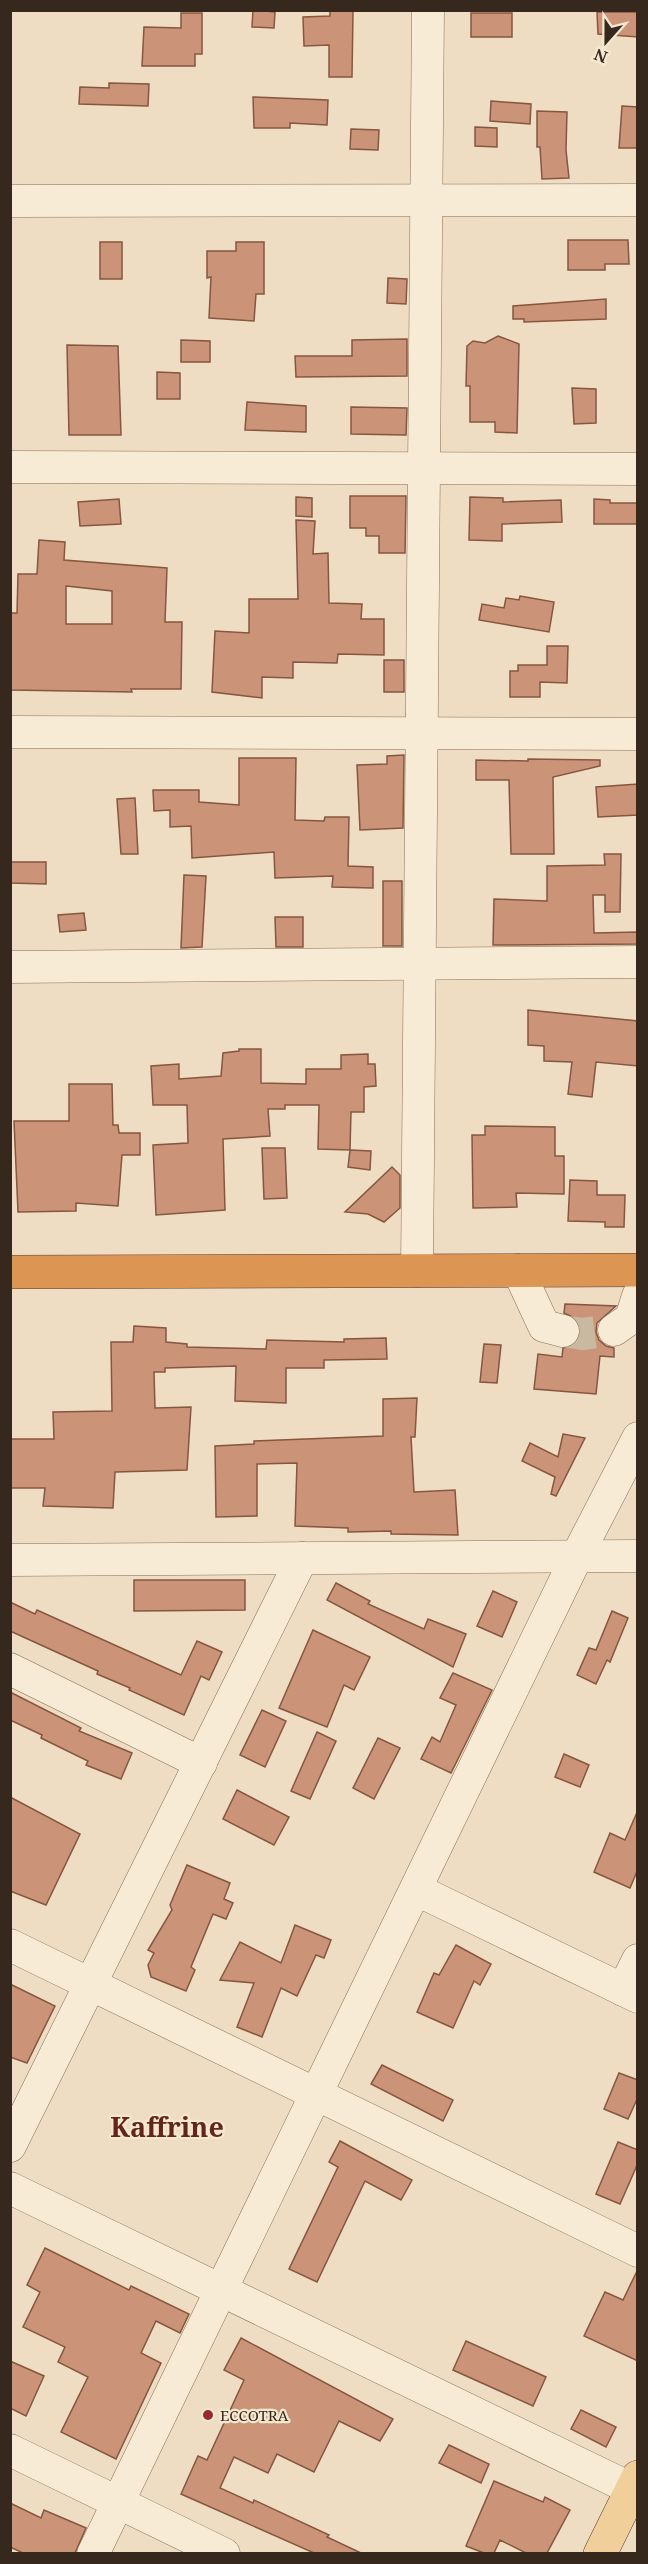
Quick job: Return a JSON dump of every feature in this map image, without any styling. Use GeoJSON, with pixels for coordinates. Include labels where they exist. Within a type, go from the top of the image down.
{"type":"FeatureCollection","features":[{"type":"Feature","properties":{"kind":"highway"},"geometry":{"type":"LineString","coordinates":[[10,1272],[638,1270]]}},
{"type":"Feature","properties":{"kind":"main road"},"geometry":{"type":"LineString","coordinates":[[600,2553],[635,2486]]}},
{"type":"Feature","properties":{"kind":"street"},"geometry":{"type":"LineString","coordinates":[[417,1271],[428,10]]}},
{"type":"Feature","properties":{"kind":"street"},"geometry":{"type":"LineString","coordinates":[[10,201],[638,200]]}},
{"type":"Feature","properties":{"kind":"street"},"geometry":{"type":"LineString","coordinates":[[10,467],[638,469]]}},
{"type":"Feature","properties":{"kind":"street"},"geometry":{"type":"LineString","coordinates":[[10,732],[638,734]]}},
{"type":"Feature","properties":{"kind":"street"},"geometry":{"type":"LineString","coordinates":[[10,967],[638,962]]}},
{"type":"Feature","properties":{"kind":"street"},"geometry":{"type":"LineString","coordinates":[[518,1270],[544,1326],[563,1331]]}},
{"type":"Feature","properties":{"kind":"street"},"geometry":{"type":"LineString","coordinates":[[614,1330],[631,1318],[638,1296]]}},
{"type":"Feature","properties":{"kind":"street"},"geometry":{"type":"LineString","coordinates":[[93,2553],[417,1890],[577,1556],[638,1438]]}},
{"type":"Feature","properties":{"kind":"street"},"geometry":{"type":"LineString","coordinates":[[10,1560],[638,1556]]}},
{"type":"Feature","properties":{"kind":"street"},"geometry":{"type":"LineString","coordinates":[[10,2146],[302,1558]]}},
{"type":"Feature","properties":{"kind":"street"},"geometry":{"type":"LineString","coordinates":[[10,1669],[201,1763]]}},
{"type":"Feature","properties":{"kind":"street"},"geometry":{"type":"LineString","coordinates":[[417,1890],[630,1994],[638,1960]]}},
{"type":"Feature","properties":{"kind":"street"},"geometry":{"type":"LineString","coordinates":[[10,1945],[638,2251]]}},
{"type":"Feature","properties":{"kind":"street"},"geometry":{"type":"LineString","coordinates":[[10,2188],[635,2486]]}},
{"type":"Feature","properties":{"kind":"street"},"geometry":{"type":"LineString","coordinates":[[10,2450],[224,2553]]}},
{"type":"Feature","properties":{"kind":"building"},"geometry":{"type":"Polygon","coordinates":[[[253,10],[275,12],[274,28],[252,27],[253,10]]]}},
{"type":"Feature","properties":{"kind":"building"},"geometry":{"type":"Polygon","coordinates":[[[330,10],[353,10],[352,77],[329,77],[329,45],[304,46],[303,17],[330,16],[330,10]]]}},
{"type":"Feature","properties":{"kind":"building"},"geometry":{"type":"Polygon","coordinates":[[[597,12],[638,12],[638,37],[598,34],[597,12]]]}},
{"type":"Feature","properties":{"kind":"building"},"geometry":{"type":"Polygon","coordinates":[[[181,13],[202,13],[202,54],[195,54],[195,66],[142,66],[144,27],[181,28],[181,13]]]}},
{"type":"Feature","properties":{"kind":"building"},"geometry":{"type":"Polygon","coordinates":[[[471,13],[512,13],[512,37],[471,37],[471,13]]]}},
{"type":"Feature","properties":{"kind":"building"},"geometry":{"type":"Polygon","coordinates":[[[109,83],[149,84],[148,106],[79,104],[80,87],[109,88],[109,83]]]}},
{"type":"Feature","properties":{"kind":"building"},"geometry":{"type":"Polygon","coordinates":[[[253,97],[328,100],[327,125],[290,123],[290,128],[254,128],[253,97]]]}},
{"type":"Feature","properties":{"kind":"building"},"geometry":{"type":"Polygon","coordinates":[[[491,101],[531,104],[530,124],[490,121],[491,101]]]}},
{"type":"Feature","properties":{"kind":"building"},"geometry":{"type":"Polygon","coordinates":[[[622,106],[638,107],[638,148],[619,148],[622,106]]]}},
{"type":"Feature","properties":{"kind":"building"},"geometry":{"type":"Polygon","coordinates":[[[537,111],[567,112],[566,150],[569,178],[542,179],[540,147],[537,147],[537,111]]]}},
{"type":"Feature","properties":{"kind":"building"},"geometry":{"type":"Polygon","coordinates":[[[475,127],[497,128],[497,147],[475,146],[475,127]]]}},
{"type":"Feature","properties":{"kind":"building"},"geometry":{"type":"Polygon","coordinates":[[[351,129],[379,130],[378,150],[350,149],[351,129]]]}},
{"type":"Feature","properties":{"kind":"building"},"geometry":{"type":"Polygon","coordinates":[[[568,240],[628,240],[629,264],[605,264],[605,270],[568,270],[568,240]]]}},
{"type":"Feature","properties":{"kind":"building"},"geometry":{"type":"Polygon","coordinates":[[[100,242],[122,242],[122,279],[100,279],[100,242]]]}},
{"type":"Feature","properties":{"kind":"building"},"geometry":{"type":"Polygon","coordinates":[[[236,242],[264,242],[264,294],[256,294],[254,321],[209,318],[211,277],[207,278],[207,251],[236,251],[236,242]]]}},
{"type":"Feature","properties":{"kind":"building"},"geometry":{"type":"Polygon","coordinates":[[[388,278],[407,279],[406,304],[387,303],[388,278]]]}},
{"type":"Feature","properties":{"kind":"building"},"geometry":{"type":"Polygon","coordinates":[[[606,299],[606,319],[524,322],[524,319],[513,319],[513,306],[606,299]]]}},
{"type":"Feature","properties":{"kind":"building"},"geometry":{"type":"Polygon","coordinates":[[[498,336],[519,344],[517,433],[495,432],[495,422],[470,422],[470,386],[466,386],[467,346],[473,341],[485,343],[498,336]]]}},
{"type":"Feature","properties":{"kind":"building"},"geometry":{"type":"Polygon","coordinates":[[[407,339],[407,376],[296,377],[295,356],[352,356],[352,340],[407,339]]]}},
{"type":"Feature","properties":{"kind":"building"},"geometry":{"type":"Polygon","coordinates":[[[181,340],[210,341],[210,362],[181,362],[181,340]]]}},
{"type":"Feature","properties":{"kind":"building"},"geometry":{"type":"Polygon","coordinates":[[[67,345],[118,346],[121,435],[69,435],[67,345]]]}},
{"type":"Feature","properties":{"kind":"building"},"geometry":{"type":"Polygon","coordinates":[[[157,372],[180,373],[180,399],[157,399],[157,372]]]}},
{"type":"Feature","properties":{"kind":"building"},"geometry":{"type":"Polygon","coordinates":[[[572,388],[596,389],[596,423],[574,424],[572,388]]]}},
{"type":"Feature","properties":{"kind":"building"},"geometry":{"type":"Polygon","coordinates":[[[247,402],[306,406],[306,432],[245,430],[247,402]]]}},
{"type":"Feature","properties":{"kind":"building"},"geometry":{"type":"Polygon","coordinates":[[[351,407],[407,408],[406,435],[351,434],[351,407]]]}},
{"type":"Feature","properties":{"kind":"building"},"geometry":{"type":"Polygon","coordinates":[[[350,496],[406,496],[405,553],[379,553],[379,536],[366,536],[366,528],[350,528],[350,496]]]}},
{"type":"Feature","properties":{"kind":"building"},"geometry":{"type":"Polygon","coordinates":[[[296,497],[312,498],[312,517],[296,516],[296,497]]]}},
{"type":"Feature","properties":{"kind":"building"},"geometry":{"type":"Polygon","coordinates":[[[470,497],[503,498],[503,502],[561,500],[562,522],[502,524],[502,541],[469,540],[470,497]]]}},
{"type":"Feature","properties":{"kind":"building"},"geometry":{"type":"Polygon","coordinates":[[[119,499],[121,524],[80,526],[78,502],[119,499]]]}},
{"type":"Feature","properties":{"kind":"building"},"geometry":{"type":"Polygon","coordinates":[[[594,499],[610,500],[610,503],[638,503],[638,524],[594,524],[594,499]]]}},
{"type":"Feature","properties":{"kind":"building"},"geometry":{"type":"Polygon","coordinates":[[[296,520],[315,521],[313,554],[328,553],[329,603],[362,604],[361,619],[384,619],[384,655],[338,654],[337,663],[293,662],[293,678],[262,677],[262,698],[212,692],[215,631],[249,633],[249,599],[298,599],[296,520]]]}},
{"type":"Feature","properties":{"kind":"building"},"geometry":{"type":"Polygon","coordinates":[[[39,540],[65,542],[64,560],[167,568],[165,622],[182,622],[181,689],[131,689],[132,692],[10,690],[10,613],[17,613],[18,574],[37,574],[39,540]],[[66,586],[66,624],[112,624],[112,591],[66,586]]]}},
{"type":"Feature","properties":{"kind":"building"},"geometry":{"type":"Polygon","coordinates":[[[520,596],[554,602],[549,632],[479,620],[482,604],[504,608],[506,598],[519,600],[520,596]]]}},
{"type":"Feature","properties":{"kind":"building"},"geometry":{"type":"Polygon","coordinates":[[[547,646],[568,646],[567,683],[540,682],[540,697],[510,697],[510,671],[518,671],[518,665],[547,665],[547,646]]]}},
{"type":"Feature","properties":{"kind":"building"},"geometry":{"type":"Polygon","coordinates":[[[384,660],[404,660],[404,692],[384,692],[384,660]]]}},
{"type":"Feature","properties":{"kind":"building"},"geometry":{"type":"Polygon","coordinates":[[[404,755],[403,828],[360,830],[357,765],[387,764],[387,756],[404,755]]]}},
{"type":"Feature","properties":{"kind":"building"},"geometry":{"type":"Polygon","coordinates":[[[239,758],[296,758],[295,820],[324,821],[325,817],[349,817],[348,866],[373,867],[373,888],[332,887],[333,876],[275,878],[274,852],[192,858],[191,826],[170,827],[170,810],[154,811],[153,790],[199,790],[199,802],[239,805],[239,758]]]}},
{"type":"Feature","properties":{"kind":"building"},"geometry":{"type":"Polygon","coordinates":[[[528,759],[600,760],[600,766],[553,777],[554,854],[511,854],[509,780],[476,780],[476,760],[528,761],[528,759]]]}},
{"type":"Feature","properties":{"kind":"building"},"geometry":{"type":"Polygon","coordinates":[[[638,784],[638,815],[598,817],[596,787],[638,784]]]}},
{"type":"Feature","properties":{"kind":"building"},"geometry":{"type":"Polygon","coordinates":[[[135,798],[138,854],[121,854],[117,799],[135,798]]]}},
{"type":"Feature","properties":{"kind":"building"},"geometry":{"type":"Polygon","coordinates":[[[604,854],[621,854],[620,912],[605,912],[605,895],[593,895],[594,933],[638,932],[638,944],[493,945],[494,899],[547,901],[547,866],[605,865],[604,854]]]}},
{"type":"Feature","properties":{"kind":"building"},"geometry":{"type":"Polygon","coordinates":[[[10,862],[46,862],[46,884],[10,883],[10,862]]]}},
{"type":"Feature","properties":{"kind":"building"},"geometry":{"type":"Polygon","coordinates":[[[184,875],[206,876],[202,947],[181,948],[184,875]]]}},
{"type":"Feature","properties":{"kind":"building"},"geometry":{"type":"Polygon","coordinates":[[[383,881],[402,881],[402,946],[383,946],[383,881]]]}},
{"type":"Feature","properties":{"kind":"building"},"geometry":{"type":"Polygon","coordinates":[[[84,913],[86,930],[60,932],[58,915],[84,913]]]}},
{"type":"Feature","properties":{"kind":"building"},"geometry":{"type":"Polygon","coordinates":[[[275,917],[303,917],[303,947],[276,947],[275,917]]]}},
{"type":"Feature","properties":{"kind":"building"},"geometry":{"type":"Polygon","coordinates":[[[528,1010],[638,1021],[638,1066],[596,1062],[592,1097],[568,1094],[572,1062],[544,1061],[544,1046],[528,1045],[528,1010]]]}},
{"type":"Feature","properties":{"kind":"building"},"geometry":{"type":"Polygon","coordinates":[[[239,1049],[261,1049],[261,1083],[306,1084],[306,1069],[341,1069],[341,1055],[368,1054],[368,1064],[375,1064],[376,1086],[364,1087],[364,1112],[351,1112],[350,1150],[318,1149],[319,1105],[285,1105],[285,1109],[268,1109],[270,1136],[223,1139],[225,1210],[156,1215],[153,1145],[188,1143],[187,1105],[153,1105],[151,1066],[179,1064],[179,1079],[221,1076],[223,1053],[239,1051],[239,1049]]]}},
{"type":"Feature","properties":{"kind":"building"},"geometry":{"type":"Polygon","coordinates":[[[69,1084],[112,1084],[113,1125],[118,1125],[119,1133],[140,1133],[140,1155],[122,1155],[118,1206],[76,1203],[76,1211],[18,1212],[14,1121],[69,1121],[69,1084]]]}},
{"type":"Feature","properties":{"kind":"building"},"geometry":{"type":"Polygon","coordinates":[[[485,1126],[555,1127],[555,1156],[564,1156],[564,1194],[516,1193],[517,1207],[473,1208],[472,1135],[485,1135],[485,1126]]]}},
{"type":"Feature","properties":{"kind":"building"},"geometry":{"type":"Polygon","coordinates":[[[262,1148],[285,1148],[287,1198],[264,1199],[262,1148]]]}},
{"type":"Feature","properties":{"kind":"building"},"geometry":{"type":"Polygon","coordinates":[[[350,1150],[371,1151],[370,1170],[348,1167],[350,1150]]]}},
{"type":"Feature","properties":{"kind":"building"},"geometry":{"type":"Polygon","coordinates":[[[392,1167],[400,1175],[400,1208],[384,1222],[368,1214],[345,1212],[392,1167]]]}},
{"type":"Feature","properties":{"kind":"building"},"geometry":{"type":"Polygon","coordinates":[[[570,1180],[597,1181],[597,1195],[625,1195],[624,1227],[605,1227],[605,1222],[568,1221],[570,1180]]]}},
{"type":"Feature","properties":{"kind":"building"},"geometry":{"type":"Polygon","coordinates":[[[565,1304],[616,1306],[597,1323],[596,1332],[599,1340],[606,1346],[614,1348],[614,1357],[600,1356],[596,1394],[534,1389],[538,1354],[562,1357],[563,1348],[575,1344],[580,1336],[580,1326],[575,1318],[564,1313],[565,1304]]]}},
{"type":"Feature","properties":{"kind":"building"},"geometry":{"type":"Polygon","coordinates":[[[134,1326],[166,1328],[166,1342],[187,1344],[187,1347],[266,1349],[267,1340],[344,1342],[344,1339],[386,1338],[387,1359],[324,1360],[324,1368],[286,1368],[286,1403],[235,1401],[236,1366],[165,1368],[165,1372],[154,1372],[155,1408],[191,1407],[187,1470],[115,1472],[113,1508],[43,1506],[45,1488],[10,1488],[10,1439],[54,1439],[53,1412],[112,1411],[111,1342],[133,1342],[134,1326]]]}},
{"type":"Feature","properties":{"kind":"building"},"geometry":{"type":"Polygon","coordinates":[[[484,1344],[501,1345],[497,1383],[480,1382],[484,1344]]]}},
{"type":"Feature","properties":{"kind":"building"},"geometry":{"type":"Polygon","coordinates":[[[417,1398],[415,1437],[411,1437],[414,1492],[455,1490],[458,1535],[391,1534],[391,1531],[348,1532],[348,1528],[295,1526],[297,1463],[257,1464],[257,1516],[216,1517],[215,1446],[254,1444],[254,1441],[383,1436],[383,1399],[417,1398]]]}},
{"type":"Feature","properties":{"kind":"building"},"geometry":{"type":"Polygon","coordinates":[[[563,1434],[585,1438],[556,1496],[551,1494],[555,1477],[522,1461],[530,1443],[558,1457],[563,1434]]]}},
{"type":"Feature","properties":{"kind":"building"},"geometry":{"type":"Polygon","coordinates":[[[134,1580],[245,1580],[245,1610],[134,1611],[134,1580]]]}},
{"type":"Feature","properties":{"kind":"building"},"geometry":{"type":"Polygon","coordinates":[[[336,1583],[370,1601],[368,1604],[424,1629],[428,1619],[466,1634],[453,1667],[327,1600],[336,1583]]]}},
{"type":"Feature","properties":{"kind":"building"},"geometry":{"type":"Polygon","coordinates":[[[493,1591],[517,1602],[502,1637],[477,1626],[493,1591]]]}},
{"type":"Feature","properties":{"kind":"building"},"geometry":{"type":"Polygon","coordinates":[[[10,1602],[35,1614],[37,1610],[181,1675],[197,1641],[222,1652],[209,1680],[201,1676],[184,1715],[97,1674],[98,1671],[10,1631],[10,1602]]]}},
{"type":"Feature","properties":{"kind":"building"},"geometry":{"type":"Polygon","coordinates":[[[612,1611],[628,1618],[610,1662],[607,1660],[596,1684],[577,1675],[589,1648],[596,1650],[612,1611]]]}},
{"type":"Feature","properties":{"kind":"building"},"geometry":{"type":"Polygon","coordinates":[[[313,1630],[370,1657],[354,1690],[344,1685],[327,1727],[279,1708],[313,1630]]]}},
{"type":"Feature","properties":{"kind":"building"},"geometry":{"type":"Polygon","coordinates":[[[453,1673],[492,1690],[451,1773],[421,1759],[432,1737],[440,1742],[456,1705],[440,1698],[453,1673]]]}},
{"type":"Feature","properties":{"kind":"building"},"geometry":{"type":"Polygon","coordinates":[[[10,1692],[81,1728],[79,1731],[132,1753],[121,1779],[86,1765],[88,1761],[10,1720],[10,1692]]]}},
{"type":"Feature","properties":{"kind":"building"},"geometry":{"type":"Polygon","coordinates":[[[262,1710],[286,1721],[265,1767],[240,1755],[262,1710]]]}},
{"type":"Feature","properties":{"kind":"building"},"geometry":{"type":"Polygon","coordinates":[[[317,1732],[336,1741],[310,1799],[291,1791],[317,1732]]]}},
{"type":"Feature","properties":{"kind":"building"},"geometry":{"type":"Polygon","coordinates":[[[378,1738],[400,1748],[374,1799],[353,1788],[378,1738]]]}},
{"type":"Feature","properties":{"kind":"building"},"geometry":{"type":"Polygon","coordinates":[[[564,1754],[589,1765],[580,1787],[555,1777],[564,1754]]]}},
{"type":"Feature","properties":{"kind":"building"},"geometry":{"type":"Polygon","coordinates":[[[237,1790],[289,1817],[274,1845],[223,1819],[237,1790]]]}},
{"type":"Feature","properties":{"kind":"building"},"geometry":{"type":"Polygon","coordinates":[[[10,1797],[80,1834],[46,1905],[10,1891],[10,1797]]]}},
{"type":"Feature","properties":{"kind":"building"},"geometry":{"type":"Polygon","coordinates":[[[638,1810],[638,1869],[630,1888],[594,1872],[610,1833],[625,1840],[638,1810]]]}},
{"type":"Feature","properties":{"kind":"building"},"geometry":{"type":"Polygon","coordinates":[[[187,1865],[230,1883],[224,1899],[233,1903],[226,1919],[213,1914],[191,1967],[195,1970],[186,1991],[151,1977],[148,1965],[154,1953],[148,1950],[172,1910],[170,1905],[187,1865]]]}},
{"type":"Feature","properties":{"kind":"building"},"geometry":{"type":"Polygon","coordinates":[[[295,1925],[331,1940],[324,1958],[316,1955],[297,1996],[281,1988],[262,2037],[237,2027],[254,1983],[220,1980],[240,1942],[281,1963],[295,1925]]]}},
{"type":"Feature","properties":{"kind":"building"},"geometry":{"type":"Polygon","coordinates":[[[456,1945],[491,1964],[480,1985],[474,1981],[453,2028],[417,2012],[434,1973],[439,1975],[456,1945]]]}},
{"type":"Feature","properties":{"kind":"building"},"geometry":{"type":"Polygon","coordinates":[[[10,1984],[55,2006],[27,2063],[10,2057],[10,1984]]]}},
{"type":"Feature","properties":{"kind":"building"},"geometry":{"type":"Polygon","coordinates":[[[382,2065],[453,2100],[443,2121],[371,2084],[382,2065]]]}},
{"type":"Feature","properties":{"kind":"building"},"geometry":{"type":"Polygon","coordinates":[[[619,2073],[638,2080],[638,2097],[628,2119],[604,2109],[619,2073]]]}},
{"type":"Feature","properties":{"kind":"building"},"geometry":{"type":"Polygon","coordinates":[[[340,2141],[412,2180],[401,2200],[365,2181],[317,2282],[289,2269],[338,2167],[329,2162],[340,2141]]]}},
{"type":"Feature","properties":{"kind":"building"},"geometry":{"type":"Polygon","coordinates":[[[618,2142],[638,2150],[638,2163],[620,2204],[596,2194],[618,2142]]]}},
{"type":"Feature","properties":{"kind":"building"},"geometry":{"type":"Polygon","coordinates":[[[45,2248],[129,2290],[131,2286],[189,2314],[180,2333],[156,2321],[141,2353],[161,2363],[116,2459],[61,2432],[88,2377],[58,2362],[65,2347],[23,2327],[40,2292],[27,2285],[45,2248]]]}},
{"type":"Feature","properties":{"kind":"building"},"geometry":{"type":"Polygon","coordinates":[[[638,2269],[638,2361],[584,2336],[605,2292],[623,2300],[638,2269]]]}},
{"type":"Feature","properties":{"kind":"building"},"geometry":{"type":"Polygon","coordinates":[[[241,2338],[393,2419],[380,2441],[339,2421],[314,2472],[277,2454],[268,2473],[234,2457],[220,2488],[253,2503],[254,2500],[329,2535],[327,2537],[361,2553],[314,2553],[181,2494],[198,2456],[207,2460],[244,2380],[224,2370],[241,2338]]]}},
{"type":"Feature","properties":{"kind":"building"},"geometry":{"type":"Polygon","coordinates":[[[466,2341],[546,2377],[533,2406],[453,2370],[466,2341]]]}},
{"type":"Feature","properties":{"kind":"building"},"geometry":{"type":"Polygon","coordinates":[[[10,2361],[44,2376],[26,2416],[10,2408],[10,2361]]]}},
{"type":"Feature","properties":{"kind":"building"},"geometry":{"type":"Polygon","coordinates":[[[581,2410],[616,2427],[606,2447],[571,2429],[581,2410]]]}},
{"type":"Feature","properties":{"kind":"building"},"geometry":{"type":"Polygon","coordinates":[[[449,2445],[489,2464],[481,2483],[439,2463],[449,2445]]]}},
{"type":"Feature","properties":{"kind":"building"},"geometry":{"type":"Polygon","coordinates":[[[494,2481],[543,2502],[545,2497],[570,2510],[547,2553],[526,2553],[500,2540],[494,2553],[484,2553],[466,2546],[494,2481]]]}},
{"type":"Feature","properties":{"kind":"building"},"geometry":{"type":"Polygon","coordinates":[[[10,2503],[41,2518],[44,2510],[86,2528],[75,2553],[23,2553],[10,2547],[10,2503]]]}},
{"type":"Feature","properties":{"kind":"tunnel"},"geometry":{"type":"LineString","coordinates":[[563,1331],[582,1334],[614,1330]]}},
{"type":"Feature","properties":{"kind":"place","name":"ECCOTRA"},"geometry":{"type":"Point","coordinates":[208,2415]}},
{"type":"Feature","properties":{"kind":"district","name":"Kaffrine"},"geometry":{"type":"Point","coordinates":[167,2126]}}]}
